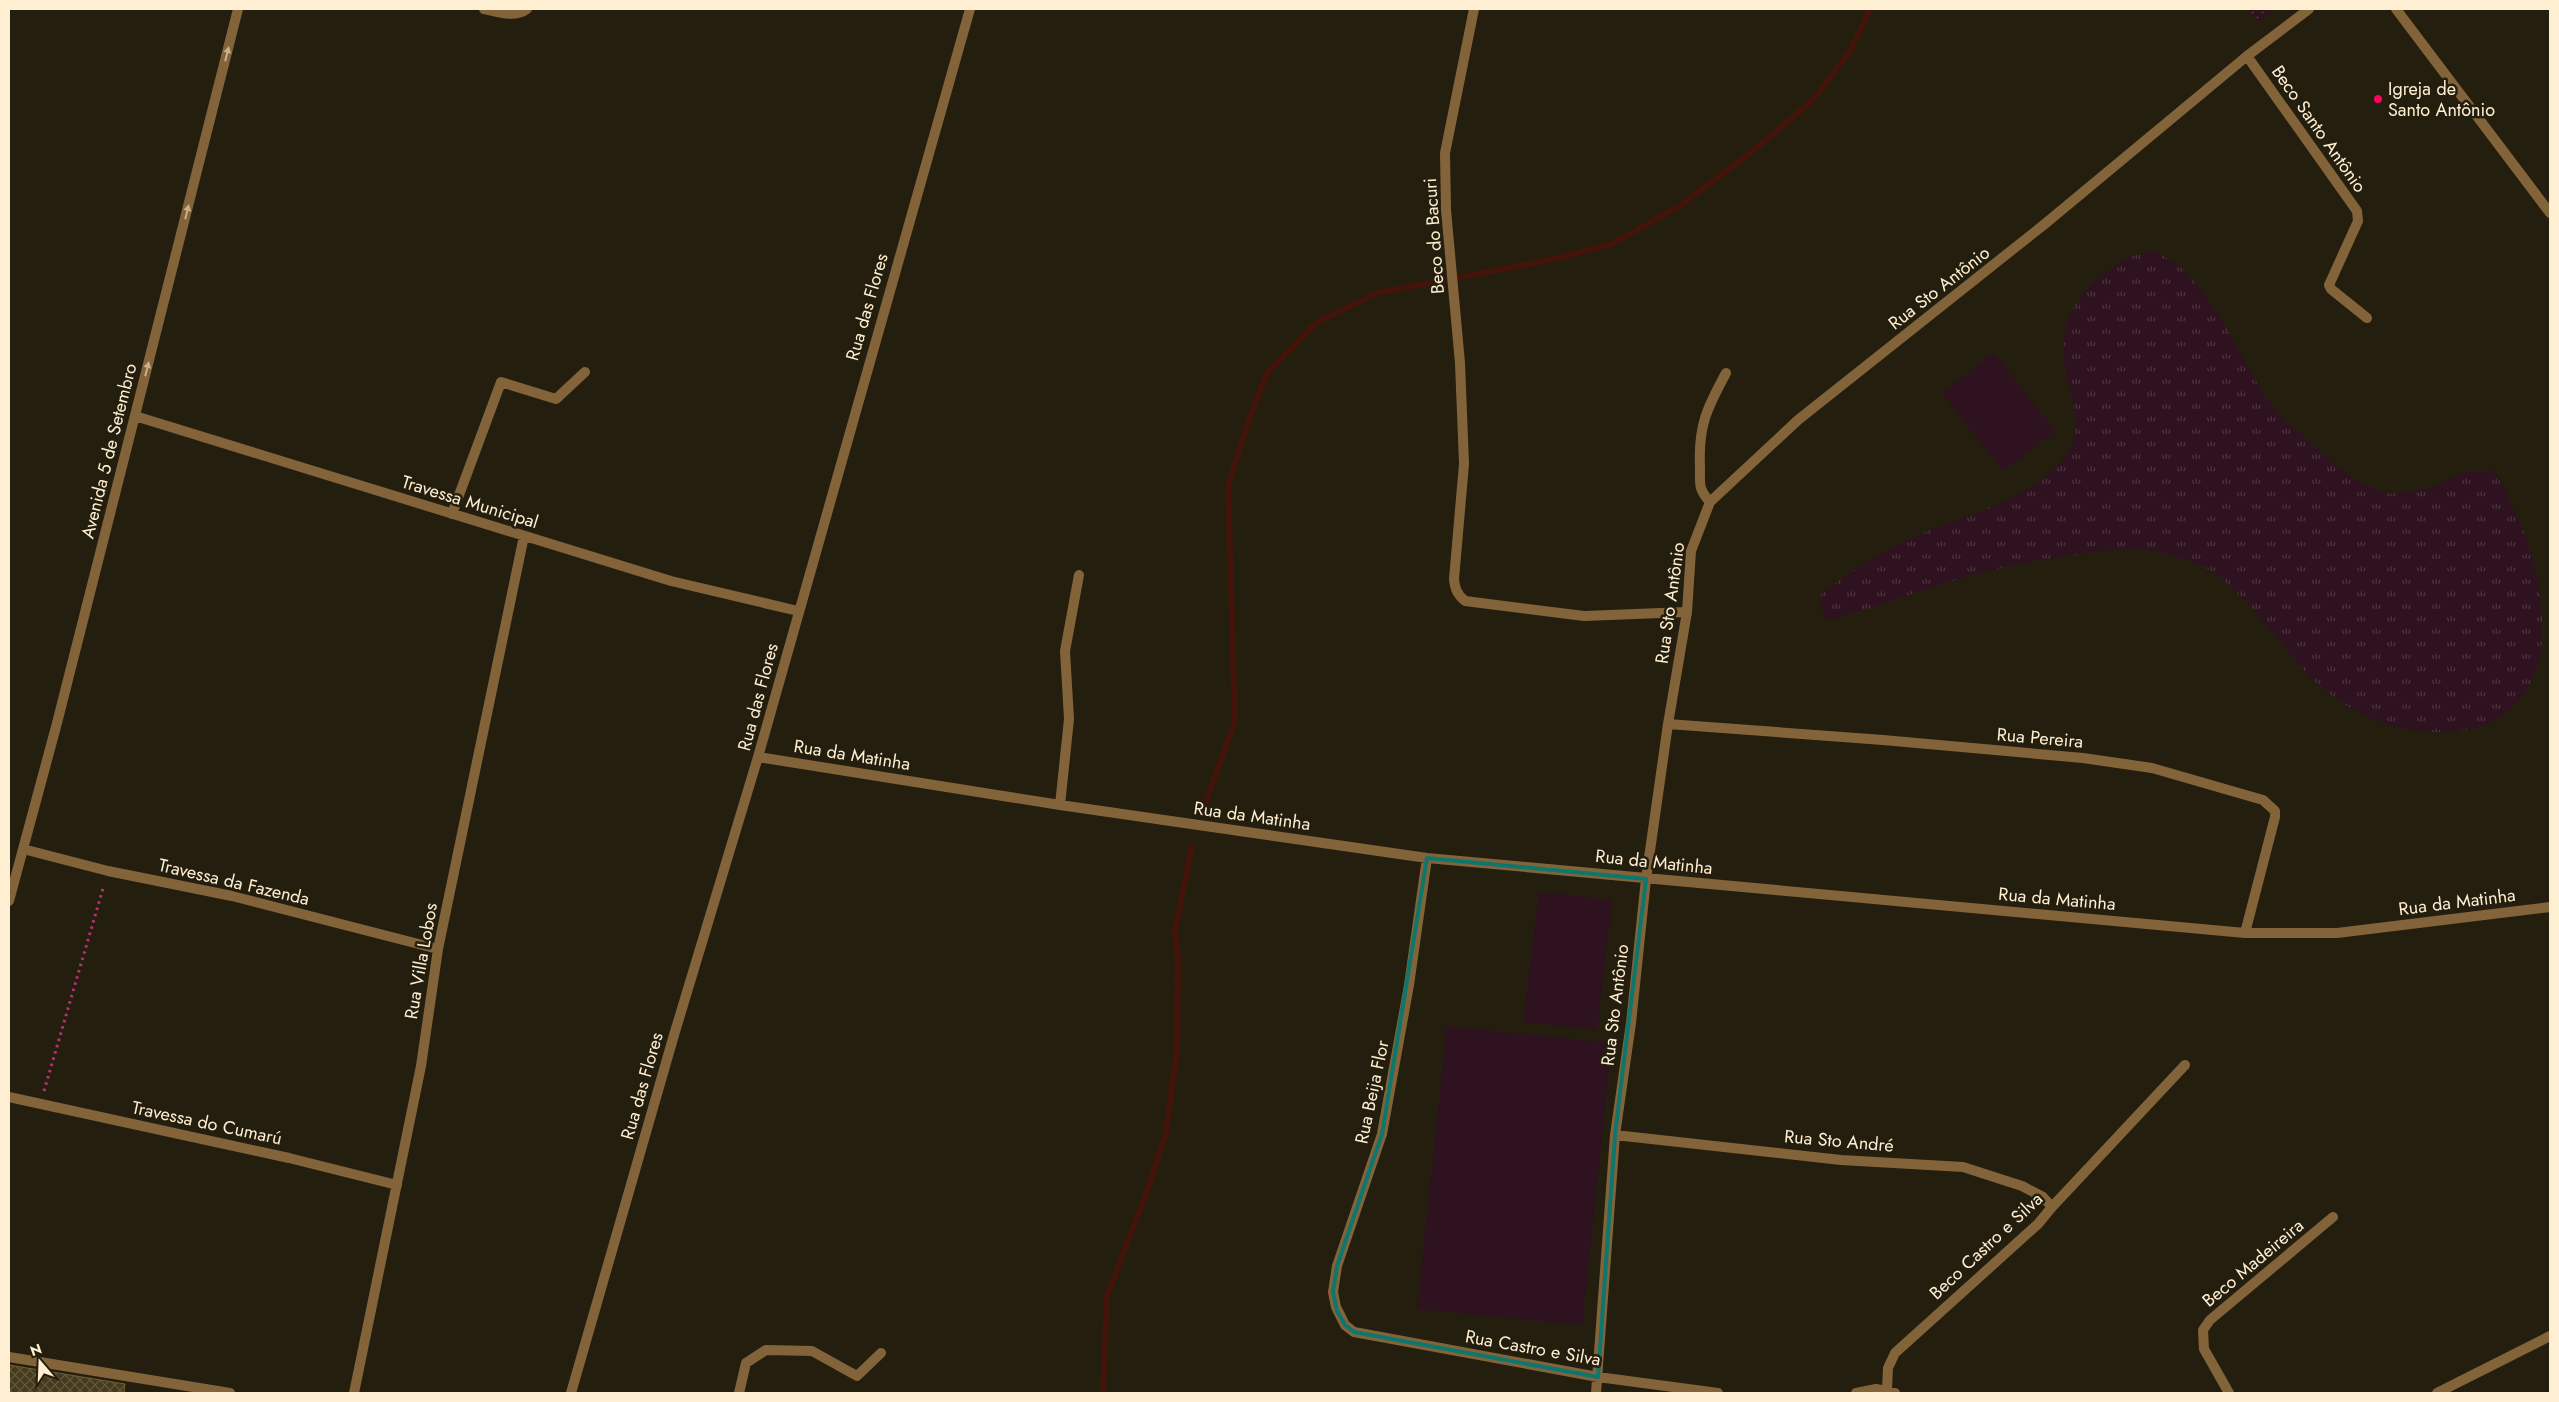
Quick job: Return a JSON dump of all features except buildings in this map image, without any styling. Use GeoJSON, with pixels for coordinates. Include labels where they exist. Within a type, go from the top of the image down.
{"type":"FeatureCollection","features":[{"type":"Feature","properties":{"kind":"street","name":"Avenida 5 de Setembro"},"geometry":{"type":"LineString","coordinates":[[9,901],[238,9]]}},
{"type":"Feature","properties":{"kind":"street"},"geometry":{"type":"LineString","coordinates":[[484,9],[504,14],[518,13],[527,9]]}},
{"type":"Feature","properties":{"kind":"street","name":"Rua das Flores"},"geometry":{"type":"LineString","coordinates":[[571,1393],[674,1035],[758,757],[970,9]]}},
{"type":"Feature","properties":{"kind":"street","name":"Beco do Bacuri"},"geometry":{"type":"LineString","coordinates":[[1474,9],[1445,153],[1446,210],[1458,335],[1464,464],[1454,579],[1459,596],[1465,601],[1584,616],[1687,612]]}},
{"type":"Feature","properties":{"kind":"street","name":"Rua Sto Antônio"},"geometry":{"type":"LineString","coordinates":[[1596,1393],[1615,1136],[1631,1023],[1646,879],[1668,724],[1687,612],[1691,551],[1710,502],[1798,420],[2046,223],[2247,56],[2309,9]]}},
{"type":"Feature","properties":{"kind":"street"},"geometry":{"type":"LineString","coordinates":[[2396,9],[2550,213]]}},
{"type":"Feature","properties":{"kind":"street","name":"Beco Santo Antônio"},"geometry":{"type":"LineString","coordinates":[[2247,56],[2357,211],[2358,221],[2329,285],[2330,289],[2367,318]]}},
{"type":"Feature","properties":{"kind":"street"},"geometry":{"type":"LineString","coordinates":[[452,514],[501,382],[556,399],[585,372]]}},
{"type":"Feature","properties":{"kind":"street"},"geometry":{"type":"LineString","coordinates":[[1710,502],[1700,491],[1698,441],[1711,401],[1726,373]]}},
{"type":"Feature","properties":{"kind":"street","name":"Travessa Municipal"},"geometry":{"type":"LineString","coordinates":[[135,416],[672,581],[798,611]]}},
{"type":"Feature","properties":{"kind":"street","name":"Rua Villa Lobos"},"geometry":{"type":"LineString","coordinates":[[354,1393],[421,1066],[438,949],[524,536]]}},
{"type":"Feature","properties":{"kind":"street"},"geometry":{"type":"LineString","coordinates":[[1060,805],[1069,719],[1065,651],[1079,575]]}},
{"type":"Feature","properties":{"kind":"street","name":"Rua Pereira"},"geometry":{"type":"LineString","coordinates":[[1668,724],[1883,740],[2083,758],[2152,768],[2263,800],[2275,810],[2275,817],[2245,933]]}},
{"type":"Feature","properties":{"kind":"street","name":"Rua da Matinha"},"geometry":{"type":"LineString","coordinates":[[758,757],[1060,805],[1427,858],[2245,933],[2337,933],[2550,907]]}},
{"type":"Feature","properties":{"kind":"street","name":"Travessa da Fazenda"},"geometry":{"type":"LineString","coordinates":[[23,849],[108,871],[232,896],[438,949]]}},
{"type":"Feature","properties":{"kind":"street","name":"Rua Beija Flor"},"geometry":{"type":"LineString","coordinates":[[1345,1325],[1334,1299],[1337,1266],[1382,1134],[1409,985],[1427,858]]}},
{"type":"Feature","properties":{"kind":"street","name":"Beco Castro e Silva"},"geometry":{"type":"LineString","coordinates":[[1891,1392],[1888,1368],[1895,1353],[2038,1224],[2184,1065]]}},
{"type":"Feature","properties":{"kind":"street","name":"Travessa do Cumarú"},"geometry":{"type":"LineString","coordinates":[[9,1097],[289,1158],[396,1185]]}},
{"type":"Feature","properties":{"kind":"street","name":"Rua Sto André"},"geometry":{"type":"LineString","coordinates":[[1615,1136],[1841,1160],[1963,1167],[2022,1186],[2043,1197],[2052,1207]]}},
{"type":"Feature","properties":{"kind":"street","name":"Beco Madeireira"},"geometry":{"type":"LineString","coordinates":[[2229,1393],[2204,1349],[2203,1330],[2210,1320],[2333,1217]]}},
{"type":"Feature","properties":{"kind":"street","name":"Rua Castro e Silva"},"geometry":{"type":"LineString","coordinates":[[1345,1325],[1354,1332],[1598,1377],[1718,1393]]}},
{"type":"Feature","properties":{"kind":"street"},"geometry":{"type":"LineString","coordinates":[[2437,1393],[2550,1336]]}},
{"type":"Feature","properties":{"kind":"street"},"geometry":{"type":"LineString","coordinates":[[739,1393],[746,1363],[766,1350],[812,1351],[857,1376],[881,1353]]}},
{"type":"Feature","properties":{"kind":"street"},"geometry":{"type":"LineString","coordinates":[[9,1357],[230,1393]]}},
{"type":"Feature","properties":{"kind":"street"},"geometry":{"type":"LineString","coordinates":[[1856,1393],[1876,1389],[1891,1392]]}},
{"type":"Feature","properties":{"kind":"path"},"geometry":{"type":"LineString","coordinates":[[41,1103],[108,871]]}},
{"type":"Feature","properties":{"kind":"highlighted area"},"geometry":{"type":"Polygon","coordinates":[[[1427,858],[1646,879],[1615,1135],[1598,1377],[1354,1332],[1345,1325],[1337,1311],[1333,1292],[1337,1266],[1382,1134],[1427,858]]]}},
{"type":"Feature","properties":{"kind":"green space"},"geometry":{"type":"Polygon","coordinates":[[[2248,9],[2274,9],[2258,22],[2248,9]]]}},
{"type":"Feature","properties":{"kind":"green space"},"geometry":{"type":"Polygon","coordinates":[[[2156,251],[2182,268],[2202,291],[2220,316],[2266,399],[2286,421],[2333,463],[2358,481],[2389,494],[2434,487],[2464,472],[2494,470],[2513,507],[2528,544],[2538,584],[2542,625],[2540,655],[2533,677],[2519,699],[2501,716],[2479,727],[2443,732],[2420,731],[2398,727],[2355,711],[2318,684],[2238,594],[2214,573],[2209,569],[2184,559],[2159,552],[2125,549],[2049,559],[2001,568],[1955,580],[1828,620],[1820,608],[1821,594],[1852,572],[1873,558],[1907,540],[2015,496],[2035,484],[2053,469],[2068,452],[2075,430],[2074,407],[2065,372],[2063,347],[2068,321],[2073,309],[2087,289],[2122,260],[2156,251]]]}},
{"type":"Feature","properties":{"kind":"green space"},"geometry":{"type":"Polygon","coordinates":[[[1994,353],[2055,431],[2003,471],[1942,393],[1994,353]]]}},
{"type":"Feature","properties":{"kind":"green space"},"geometry":{"type":"Polygon","coordinates":[[[1539,892],[1612,900],[1597,1030],[1523,1022],[1539,892]]]}},
{"type":"Feature","properties":{"kind":"green space"},"geometry":{"type":"Polygon","coordinates":[[[1447,1026],[1612,1043],[1582,1325],[1417,1309],[1447,1026]]]}},
{"type":"Feature","properties":{"kind":"waterway"},"geometry":{"type":"LineString","coordinates":[[1203,809],[1235,722],[1228,486],[1246,428],[1267,373],[1317,322],[1377,293],[1550,260],[1612,244],[1681,205],[1754,150],[1813,100],[1851,49],[1870,9]]}},
{"type":"Feature","properties":{"kind":"waterway"},"geometry":{"type":"LineString","coordinates":[[1103,1393],[1107,1296],[1146,1194],[1166,1133],[1177,1049],[1178,959],[1175,930],[1192,847]]}},
{"type":"Feature","properties":{"kind":"place","name":"Igreja de Santo Antônio"},"geometry":{"type":"Point","coordinates":[2378,99]}}]}
